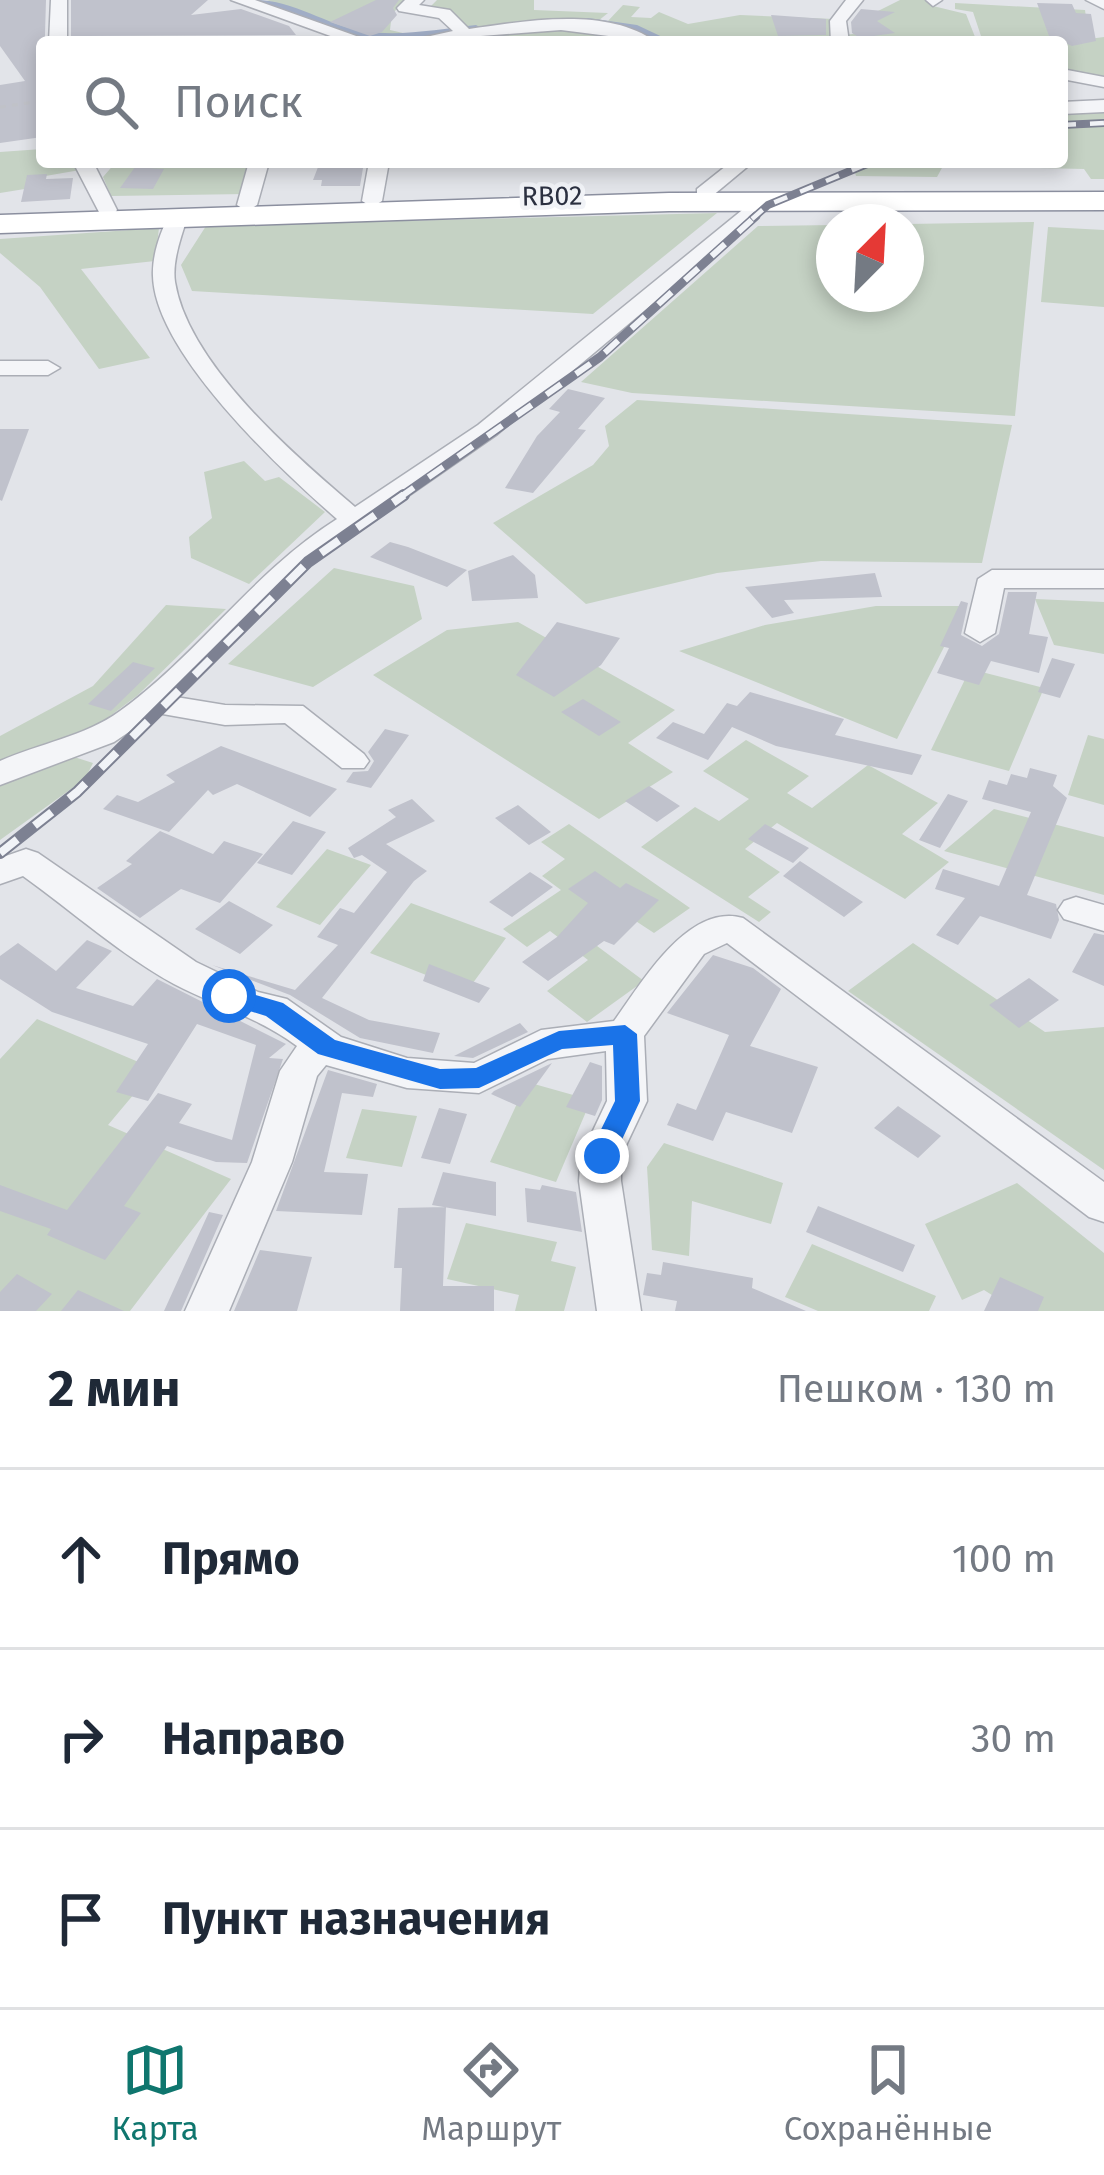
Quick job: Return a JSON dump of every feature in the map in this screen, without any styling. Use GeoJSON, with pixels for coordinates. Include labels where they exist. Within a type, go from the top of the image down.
{"type":"FeatureCollection","features":[{"type":"Feature","properties":{"kind":"highway","name":"RB02"},"geometry":{"type":"LineString","coordinates":[[0,213],[704,193],[1104,191]]}},
{"type":"Feature","properties":{"kind":"highway","name":"RB02"},"geometry":{"type":"LineString","coordinates":[[0,224],[764,202],[1104,201]]}},
{"type":"Feature","properties":{"kind":"street"},"geometry":{"type":"LineString","coordinates":[[58,36],[59,0]]}},
{"type":"Feature","properties":{"kind":"street"},"geometry":{"type":"LineString","coordinates":[[238,0],[346,36]]}},
{"type":"Feature","properties":{"kind":"street"},"geometry":{"type":"LineString","coordinates":[[416,0],[406,8],[444,14],[464,32]]}},
{"type":"Feature","properties":{"kind":"street"},"geometry":{"type":"LineString","coordinates":[[839,36],[838,21],[855,0]]}},
{"type":"Feature","properties":{"kind":"street"},"geometry":{"type":"LineString","coordinates":[[1094,0],[1104,4]]}},
{"type":"Feature","properties":{"kind":"street"},"geometry":{"type":"LineString","coordinates":[[443,36],[603,22],[634,36]]}},
{"type":"Feature","properties":{"kind":"street"},"geometry":{"type":"LineString","coordinates":[[315,36],[326,29]]}},
{"type":"Feature","properties":{"kind":"street"},"geometry":{"type":"LineString","coordinates":[[1068,75],[1104,82]]}},
{"type":"Feature","properties":{"kind":"street"},"geometry":{"type":"LineString","coordinates":[[1068,108],[1104,106]]}},
{"type":"Feature","properties":{"kind":"street"},"geometry":{"type":"LineString","coordinates":[[86,168],[107,210]]}},
{"type":"Feature","properties":{"kind":"street"},"geometry":{"type":"LineString","coordinates":[[247,205],[257,168]]}},
{"type":"Feature","properties":{"kind":"street"},"geometry":{"type":"LineString","coordinates":[[372,201],[378,168]]}},
{"type":"Feature","properties":{"kind":"street"},"geometry":{"type":"LineString","coordinates":[[704,193],[735,168]]}},
{"type":"Feature","properties":{"kind":"street"},"geometry":{"type":"LineString","coordinates":[[0,774],[106,735],[151,701],[292,562],[487,430],[764,202]]}},
{"type":"Feature","properties":{"kind":"street"},"geometry":{"type":"LineString","coordinates":[[177,218],[164,286],[193,343],[256,430],[354,520]]}},
{"type":"Feature","properties":{"kind":"street"},"geometry":{"type":"LineString","coordinates":[[0,368],[48,368]]}},
{"type":"Feature","properties":{"kind":"street"},"geometry":{"type":"LineString","coordinates":[[980,633],[992,579],[1104,579]]}},
{"type":"Feature","properties":{"kind":"street"},"geometry":{"type":"LineString","coordinates":[[151,701],[225,715],[292,713],[353,761]]}},
{"type":"Feature","properties":{"kind":"street"},"geometry":{"type":"LineString","coordinates":[[0,872],[20,860],[32,864],[152,953],[229,996],[274,1009],[327,1047],[407,1072],[479,1078],[559,1040],[625,1034]]}},
{"type":"Feature","properties":{"kind":"street"},"geometry":{"type":"LineString","coordinates":[[619,1311],[600,1181],[602,1156],[627,1101],[625,1034],[691,945],[722,927],[738,929],[1104,1205]]}},
{"type":"Feature","properties":{"kind":"street"},"geometry":{"type":"LineString","coordinates":[[207,1311],[272,1162],[299,1071],[311,1054],[327,1047]]}},
{"type":"Feature","properties":{"kind":"path"},"geometry":{"type":"LineString","coordinates":[[0,107],[36,102]]}},
{"type":"Feature","properties":{"kind":"green space"},"geometry":{"type":"Polygon","coordinates":[[[267,0],[410,0],[392,13],[390,30],[403,33],[392,36],[366,36],[267,0]]]}},
{"type":"Feature","properties":{"kind":"green space"},"geometry":{"type":"Polygon","coordinates":[[[437,0],[534,0],[534,10],[608,13],[598,21],[466,28],[430,7],[437,0]]]}},
{"type":"Feature","properties":{"kind":"green space"},"geometry":{"type":"Polygon","coordinates":[[[900,0],[929,0],[933,6],[966,14],[975,36],[844,36],[878,31],[876,12],[900,0]]]}},
{"type":"Feature","properties":{"kind":"green space"},"geometry":{"type":"Polygon","coordinates":[[[955,3],[1085,10],[1089,39],[1104,37],[1104,77],[1068,70],[1068,36],[981,36],[973,12],[955,9],[955,3]]]}},
{"type":"Feature","properties":{"kind":"green space"},"geometry":{"type":"Polygon","coordinates":[[[623,5],[640,7],[631,17],[651,18],[659,12],[688,24],[740,15],[834,19],[837,36],[651,36],[607,22],[623,5]]]}},
{"type":"Feature","properties":{"kind":"green space"},"geometry":{"type":"Polygon","coordinates":[[[575,27],[616,36],[475,36],[575,27]]]}},
{"type":"Feature","properties":{"kind":"green space"},"geometry":{"type":"Polygon","coordinates":[[[1104,107],[1104,122],[1094,123],[1104,124],[1104,179],[1091,179],[1084,169],[1037,168],[1068,168],[1068,125],[1083,123],[1068,123],[1068,110],[1104,107]]]}},
{"type":"Feature","properties":{"kind":"green space"},"geometry":{"type":"Polygon","coordinates":[[[36,149],[36,168],[80,170],[34,178],[37,187],[0,193],[0,152],[36,149]]]}},
{"type":"Feature","properties":{"kind":"green space"},"geometry":{"type":"Polygon","coordinates":[[[111,168],[252,168],[246,194],[111,196],[103,177],[111,168]]]}},
{"type":"Feature","properties":{"kind":"green space"},"geometry":{"type":"Polygon","coordinates":[[[942,168],[937,177],[856,176],[854,169],[942,168]]]}},
{"type":"Feature","properties":{"kind":"green space"},"geometry":{"type":"Polygon","coordinates":[[[717,213],[593,314],[192,291],[181,265],[206,226],[717,213]]]}},
{"type":"Feature","properties":{"kind":"green space"},"geometry":{"type":"Polygon","coordinates":[[[1034,222],[1015,416],[632,393],[581,382],[758,226],[816,225],[816,312],[924,312],[924,224],[1034,222]]]}},
{"type":"Feature","properties":{"kind":"green space"},"geometry":{"type":"Polygon","coordinates":[[[1048,227],[1104,230],[1104,307],[1041,302],[1048,227]]]}},
{"type":"Feature","properties":{"kind":"green space"},"geometry":{"type":"Polygon","coordinates":[[[159,228],[155,261],[81,269],[150,358],[99,369],[40,287],[0,253],[0,239],[159,228]]]}},
{"type":"Feature","properties":{"kind":"green space"},"geometry":{"type":"Polygon","coordinates":[[[637,400],[1012,425],[982,563],[821,561],[717,573],[586,604],[493,523],[593,465],[609,446],[605,426],[637,400]]]}},
{"type":"Feature","properties":{"kind":"green space"},"geometry":{"type":"Polygon","coordinates":[[[244,461],[265,481],[279,477],[325,512],[249,584],[191,558],[189,537],[212,518],[204,472],[244,461]]]}},
{"type":"Feature","properties":{"kind":"green space"},"geometry":{"type":"Polygon","coordinates":[[[334,568],[414,586],[422,619],[313,687],[228,664],[334,568]]]}},
{"type":"Feature","properties":{"kind":"green space"},"geometry":{"type":"Polygon","coordinates":[[[1035,599],[1104,602],[1104,654],[1054,645],[1035,599]]]}},
{"type":"Feature","properties":{"kind":"green space"},"geometry":{"type":"Polygon","coordinates":[[[166,605],[226,609],[138,695],[85,735],[0,765],[0,736],[93,686],[166,605]]]}},
{"type":"Feature","properties":{"kind":"green space"},"geometry":{"type":"Polygon","coordinates":[[[876,606],[965,606],[897,739],[679,651],[765,625],[876,606]]]}},
{"type":"Feature","properties":{"kind":"green space"},"geometry":{"type":"Polygon","coordinates":[[[518,622],[675,710],[628,743],[673,772],[599,819],[373,675],[447,630],[518,622]]]}},
{"type":"Feature","properties":{"kind":"green space"},"geometry":{"type":"Polygon","coordinates":[[[970,669],[1044,688],[1009,771],[931,750],[970,669]]]}},
{"type":"Feature","properties":{"kind":"green space"},"geometry":{"type":"Polygon","coordinates":[[[1088,735],[1104,739],[1104,805],[1068,795],[1088,735]]]}},
{"type":"Feature","properties":{"kind":"green space"},"geometry":{"type":"Polygon","coordinates":[[[746,740],[809,776],[787,793],[812,808],[868,765],[938,803],[902,834],[949,862],[905,899],[777,823],[745,849],[780,872],[748,897],[771,912],[759,922],[641,847],[695,807],[719,821],[749,799],[703,771],[746,740]]]}},
{"type":"Feature","properties":{"kind":"green space"},"geometry":{"type":"Polygon","coordinates":[[[71,756],[93,763],[85,779],[0,840],[0,782],[71,756]]]}},
{"type":"Feature","properties":{"kind":"green space"},"geometry":{"type":"Polygon","coordinates":[[[994,809],[1104,837],[1104,895],[944,851],[994,809]]]}},
{"type":"Feature","properties":{"kind":"green space"},"geometry":{"type":"Polygon","coordinates":[[[569,824],[690,908],[654,933],[625,914],[589,940],[644,981],[587,1022],[547,991],[588,960],[550,931],[527,947],[503,929],[561,890],[542,876],[565,859],[541,842],[569,824]]]}},
{"type":"Feature","properties":{"kind":"green space"},"geometry":{"type":"Polygon","coordinates":[[[327,849],[371,865],[320,925],[276,907],[327,849]]]}},
{"type":"Feature","properties":{"kind":"green space"},"geometry":{"type":"Polygon","coordinates":[[[411,903],[506,938],[467,991],[370,953],[411,903]]]}},
{"type":"Feature","properties":{"kind":"green space"},"geometry":{"type":"Polygon","coordinates":[[[913,943],[1045,1032],[1104,1027],[1104,1170],[848,991],[913,943]]]}},
{"type":"Feature","properties":{"kind":"green space"},"geometry":{"type":"Polygon","coordinates":[[[37,1019],[155,1069],[108,1125],[231,1179],[130,1311],[0,1311],[0,1059],[37,1019]]]}},
{"type":"Feature","properties":{"kind":"green space"},"geometry":{"type":"Polygon","coordinates":[[[527,1082],[591,1100],[556,1182],[490,1162],[527,1082]]]}},
{"type":"Feature","properties":{"kind":"green space"},"geometry":{"type":"Polygon","coordinates":[[[362,1109],[417,1116],[402,1167],[346,1158],[362,1109]]]}},
{"type":"Feature","properties":{"kind":"green space"},"geometry":{"type":"Polygon","coordinates":[[[664,1143],[783,1183],[771,1224],[692,1201],[689,1256],[652,1250],[647,1167],[664,1143]]]}},
{"type":"Feature","properties":{"kind":"green space"},"geometry":{"type":"Polygon","coordinates":[[[1017,1183],[1104,1253],[1104,1311],[1017,1311],[984,1290],[962,1300],[925,1224],[1017,1183]]]}},
{"type":"Feature","properties":{"kind":"green space"},"geometry":{"type":"Polygon","coordinates":[[[466,1223],[557,1242],[551,1261],[576,1267],[564,1311],[515,1311],[519,1295],[447,1279],[466,1223]]]}},
{"type":"Feature","properties":{"kind":"green space"},"geometry":{"type":"Polygon","coordinates":[[[812,1244],[936,1296],[929,1311],[818,1311],[785,1297],[812,1244]]]}},
{"type":"Feature","properties":{"kind":"building"},"geometry":{"type":"Polygon","coordinates":[[[0,0],[46,0],[45,36],[36,36],[36,138],[0,143],[0,85],[25,81],[0,46],[0,0]]]}},
{"type":"Feature","properties":{"kind":"building"},"geometry":{"type":"Polygon","coordinates":[[[71,0],[208,0],[191,15],[241,9],[289,26],[296,35],[84,36],[71,36],[71,0]]]}},
{"type":"Feature","properties":{"kind":"building"},"geometry":{"type":"Polygon","coordinates":[[[376,0],[399,0],[393,8],[397,15],[382,32],[370,36],[330,22],[376,0]]]}},
{"type":"Feature","properties":{"kind":"building"},"geometry":{"type":"Polygon","coordinates":[[[1037,3],[1072,4],[1076,13],[1091,14],[1096,41],[1072,46],[1068,36],[1049,36],[1037,3]]]}},
{"type":"Feature","properties":{"kind":"building"},"geometry":{"type":"Polygon","coordinates":[[[861,9],[895,12],[877,21],[895,33],[857,36],[851,22],[861,9]]]}},
{"type":"Feature","properties":{"kind":"building"},"geometry":{"type":"Polygon","coordinates":[[[771,15],[826,19],[826,35],[778,36],[771,15]]]}},
{"type":"Feature","properties":{"kind":"building"},"geometry":{"type":"Polygon","coordinates":[[[134,168],[164,169],[153,189],[120,188],[134,168]]]}},
{"type":"Feature","properties":{"kind":"building"},"geometry":{"type":"Polygon","coordinates":[[[318,168],[363,168],[360,186],[321,186],[322,180],[313,180],[318,168]]]}},
{"type":"Feature","properties":{"kind":"building"},"geometry":{"type":"Polygon","coordinates":[[[47,174],[46,179],[73,178],[70,199],[21,202],[27,175],[47,174]]]}},
{"type":"Feature","properties":{"kind":"building"},"geometry":{"type":"Polygon","coordinates":[[[568,389],[605,398],[578,429],[586,430],[533,493],[505,488],[537,436],[560,412],[549,409],[568,389]]]}},
{"type":"Feature","properties":{"kind":"building"},"geometry":{"type":"Polygon","coordinates":[[[0,429],[29,429],[2,501],[0,500],[0,429]]]}},
{"type":"Feature","properties":{"kind":"building"},"geometry":{"type":"Polygon","coordinates":[[[390,542],[467,570],[447,587],[370,557],[390,542]]]}},
{"type":"Feature","properties":{"kind":"building"},"geometry":{"type":"Polygon","coordinates":[[[513,555],[535,575],[538,598],[472,601],[468,571],[513,555]]]}},
{"type":"Feature","properties":{"kind":"building"},"geometry":{"type":"Polygon","coordinates":[[[875,573],[882,597],[784,600],[794,613],[772,618],[745,587],[875,573]]]}},
{"type":"Feature","properties":{"kind":"building"},"geometry":{"type":"Polygon","coordinates":[[[1008,592],[1037,592],[1029,634],[1048,637],[1039,673],[991,661],[979,685],[937,673],[949,648],[940,646],[961,601],[968,603],[961,635],[982,646],[999,634],[1008,592]]]}},
{"type":"Feature","properties":{"kind":"building"},"geometry":{"type":"Polygon","coordinates":[[[557,622],[620,638],[601,665],[554,697],[516,675],[557,622]]]}},
{"type":"Feature","properties":{"kind":"building"},"geometry":{"type":"Polygon","coordinates":[[[1052,658],[1075,664],[1060,698],[1038,692],[1052,658]]]}},
{"type":"Feature","properties":{"kind":"building"},"geometry":{"type":"Polygon","coordinates":[[[133,662],[155,668],[111,711],[88,704],[133,662]]]}},
{"type":"Feature","properties":{"kind":"building"},"geometry":{"type":"Polygon","coordinates":[[[750,692],[844,719],[835,735],[922,755],[912,775],[776,746],[732,727],[708,760],[656,738],[673,722],[704,734],[727,703],[737,706],[750,692]]]}},
{"type":"Feature","properties":{"kind":"building"},"geometry":{"type":"Polygon","coordinates":[[[583,699],[621,722],[599,736],[561,712],[583,699]]]}},
{"type":"Feature","properties":{"kind":"building"},"geometry":{"type":"Polygon","coordinates":[[[385,729],[409,735],[371,788],[346,782],[353,772],[368,771],[374,761],[368,752],[385,729]]]}},
{"type":"Feature","properties":{"kind":"building"},"geometry":{"type":"Polygon","coordinates":[[[221,746],[337,789],[310,817],[237,784],[213,795],[208,790],[169,832],[103,809],[117,795],[138,802],[175,782],[166,775],[221,746]]]}},
{"type":"Feature","properties":{"kind":"building"},"geometry":{"type":"Polygon","coordinates":[[[1030,768],[1057,775],[1053,786],[1067,798],[1027,895],[1056,904],[1059,920],[1051,939],[980,916],[958,945],[936,935],[965,898],[935,889],[943,869],[999,886],[1031,812],[982,799],[989,780],[1007,785],[1011,774],[1027,778],[1030,768]]]}},
{"type":"Feature","properties":{"kind":"building"},"geometry":{"type":"Polygon","coordinates":[[[649,786],[680,806],[657,822],[625,801],[649,786]]]}},
{"type":"Feature","properties":{"kind":"building"},"geometry":{"type":"Polygon","coordinates":[[[948,794],[968,801],[940,848],[919,840],[948,794]]]}},
{"type":"Feature","properties":{"kind":"building"},"geometry":{"type":"Polygon","coordinates":[[[412,799],[435,821],[386,844],[427,871],[414,881],[322,998],[369,1020],[440,1033],[433,1053],[360,1038],[290,995],[212,965],[295,990],[338,945],[317,937],[340,908],[354,913],[387,872],[362,855],[354,858],[348,848],[396,817],[388,810],[412,799]]]}},
{"type":"Feature","properties":{"kind":"building"},"geometry":{"type":"Polygon","coordinates":[[[518,805],[551,832],[529,845],[495,818],[518,805]]]}},
{"type":"Feature","properties":{"kind":"building"},"geometry":{"type":"Polygon","coordinates":[[[293,821],[326,832],[292,875],[257,863],[293,821]]]}},
{"type":"Feature","properties":{"kind":"building"},"geometry":{"type":"Polygon","coordinates":[[[765,824],[809,848],[793,863],[748,839],[765,824]]]}},
{"type":"Feature","properties":{"kind":"building"},"geometry":{"type":"Polygon","coordinates":[[[160,831],[213,854],[224,841],[263,854],[220,903],[181,889],[140,918],[97,888],[132,864],[126,861],[160,831]]]}},
{"type":"Feature","properties":{"kind":"building"},"geometry":{"type":"Polygon","coordinates":[[[800,861],[863,902],[844,917],[783,876],[800,861]]]}},
{"type":"Feature","properties":{"kind":"building"},"geometry":{"type":"Polygon","coordinates":[[[595,871],[620,888],[626,883],[659,900],[614,945],[604,941],[548,981],[522,962],[557,937],[588,903],[568,889],[595,871]]]}},
{"type":"Feature","properties":{"kind":"building"},"geometry":{"type":"Polygon","coordinates":[[[530,872],[553,887],[512,917],[489,902],[530,872]]]}},
{"type":"Feature","properties":{"kind":"building"},"geometry":{"type":"Polygon","coordinates":[[[229,901],[273,925],[240,954],[195,929],[229,901]]]}},
{"type":"Feature","properties":{"kind":"building"},"geometry":{"type":"Polygon","coordinates":[[[1094,933],[1104,935],[1104,986],[1072,972],[1094,933]]]}},
{"type":"Feature","properties":{"kind":"building"},"geometry":{"type":"Polygon","coordinates":[[[87,940],[112,951],[76,988],[133,1006],[157,979],[286,1044],[269,1058],[283,1059],[247,1163],[216,1162],[167,1146],[124,1206],[141,1213],[105,1260],[47,1235],[51,1229],[0,1211],[0,1185],[67,1210],[158,1093],[192,1104],[179,1123],[232,1140],[256,1045],[197,1024],[148,1101],[116,1092],[148,1044],[52,1012],[0,979],[0,956],[18,943],[56,971],[87,940]]]}},
{"type":"Feature","properties":{"kind":"building"},"geometry":{"type":"Polygon","coordinates":[[[713,955],[753,968],[781,989],[750,1046],[818,1067],[792,1133],[726,1112],[713,1141],[667,1125],[677,1103],[696,1110],[729,1035],[667,1013],[713,955]]]}},
{"type":"Feature","properties":{"kind":"building"},"geometry":{"type":"Polygon","coordinates":[[[429,964],[490,988],[479,1003],[423,981],[429,964]]]}},
{"type":"Feature","properties":{"kind":"building"},"geometry":{"type":"Polygon","coordinates":[[[1029,978],[1059,1000],[1019,1028],[989,1005],[1029,978]]]}},
{"type":"Feature","properties":{"kind":"building"},"geometry":{"type":"Polygon","coordinates":[[[520,1023],[528,1032],[473,1058],[454,1056],[520,1023]]]}},
{"type":"Feature","properties":{"kind":"building"},"geometry":{"type":"Polygon","coordinates":[[[590,1062],[602,1066],[602,1100],[595,1116],[566,1107],[590,1062]]]}},
{"type":"Feature","properties":{"kind":"building"},"geometry":{"type":"Polygon","coordinates":[[[552,1063],[520,1107],[491,1094],[494,1091],[552,1063]]]}},
{"type":"Feature","properties":{"kind":"building"},"geometry":{"type":"Polygon","coordinates":[[[328,1070],[377,1084],[373,1097],[342,1093],[324,1172],[368,1174],[362,1215],[276,1211],[328,1070]]]}},
{"type":"Feature","properties":{"kind":"building"},"geometry":{"type":"Polygon","coordinates":[[[898,1106],[941,1136],[918,1158],[874,1128],[898,1106]]]}},
{"type":"Feature","properties":{"kind":"building"},"geometry":{"type":"Polygon","coordinates":[[[439,1108],[467,1114],[450,1164],[421,1158],[439,1108]]]}},
{"type":"Feature","properties":{"kind":"building"},"geometry":{"type":"Polygon","coordinates":[[[443,1172],[496,1182],[496,1216],[432,1205],[443,1172]]]}},
{"type":"Feature","properties":{"kind":"building"},"geometry":{"type":"Polygon","coordinates":[[[542,1185],[576,1192],[582,1232],[527,1222],[525,1188],[540,1190],[542,1185]]]}},
{"type":"Feature","properties":{"kind":"building"},"geometry":{"type":"Polygon","coordinates":[[[818,1206],[915,1245],[903,1272],[806,1232],[818,1206]]]}},
{"type":"Feature","properties":{"kind":"building"},"geometry":{"type":"Polygon","coordinates":[[[446,1207],[443,1286],[494,1286],[494,1311],[400,1311],[402,1268],[394,1268],[398,1208],[446,1207]]]}},
{"type":"Feature","properties":{"kind":"building"},"geometry":{"type":"Polygon","coordinates":[[[209,1212],[223,1215],[181,1311],[164,1311],[209,1212]]]}},
{"type":"Feature","properties":{"kind":"building"},"geometry":{"type":"Polygon","coordinates":[[[260,1250],[312,1257],[297,1311],[234,1311],[260,1250]]]}},
{"type":"Feature","properties":{"kind":"building"},"geometry":{"type":"Polygon","coordinates":[[[663,1262],[753,1278],[752,1288],[806,1311],[675,1311],[677,1301],[643,1295],[647,1273],[661,1275],[663,1262]]]}},
{"type":"Feature","properties":{"kind":"building"},"geometry":{"type":"Polygon","coordinates":[[[17,1274],[52,1294],[36,1311],[0,1311],[0,1292],[17,1274]]]}},
{"type":"Feature","properties":{"kind":"building"},"geometry":{"type":"Polygon","coordinates":[[[1000,1277],[1044,1297],[1038,1311],[984,1311],[1000,1277]]]}},
{"type":"Feature","properties":{"kind":"building"},"geometry":{"type":"Polygon","coordinates":[[[78,1290],[124,1311],[61,1311],[78,1290]]]}},
{"type":"Feature","properties":{"kind":"waterway"},"geometry":{"type":"LineString","coordinates":[[262,0],[359,35],[381,36]]}},
{"type":"Feature","properties":{"kind":"waterway"},"geometry":{"type":"LineString","coordinates":[[588,22],[632,28],[651,36]]}},
{"type":"Feature","properties":{"kind":"waterway"},"geometry":{"type":"LineString","coordinates":[[412,36],[476,29]]}},
{"type":"Feature","properties":{"kind":"railway"},"geometry":{"type":"LineString","coordinates":[[1068,125],[1104,123]]}},
{"type":"Feature","properties":{"kind":"railway"},"geometry":{"type":"LineString","coordinates":[[752,219],[768,205],[857,168]]}},
{"type":"Feature","properties":{"kind":"railway"},"geometry":{"type":"LineString","coordinates":[[399,498],[600,357],[756,216]]}},
{"type":"Feature","properties":{"kind":"railway"},"geometry":{"type":"LineString","coordinates":[[0,853],[77,792],[308,562],[404,495]]}},
{"type":"Feature","properties":{"kind":"route"},"geometry":{"type":"LineString","coordinates":[[229,996],[274,1009],[327,1047],[440,1079],[479,1078],[525,1052],[559,1040],[625,1034],[627,1101],[602,1156]]}}]}
